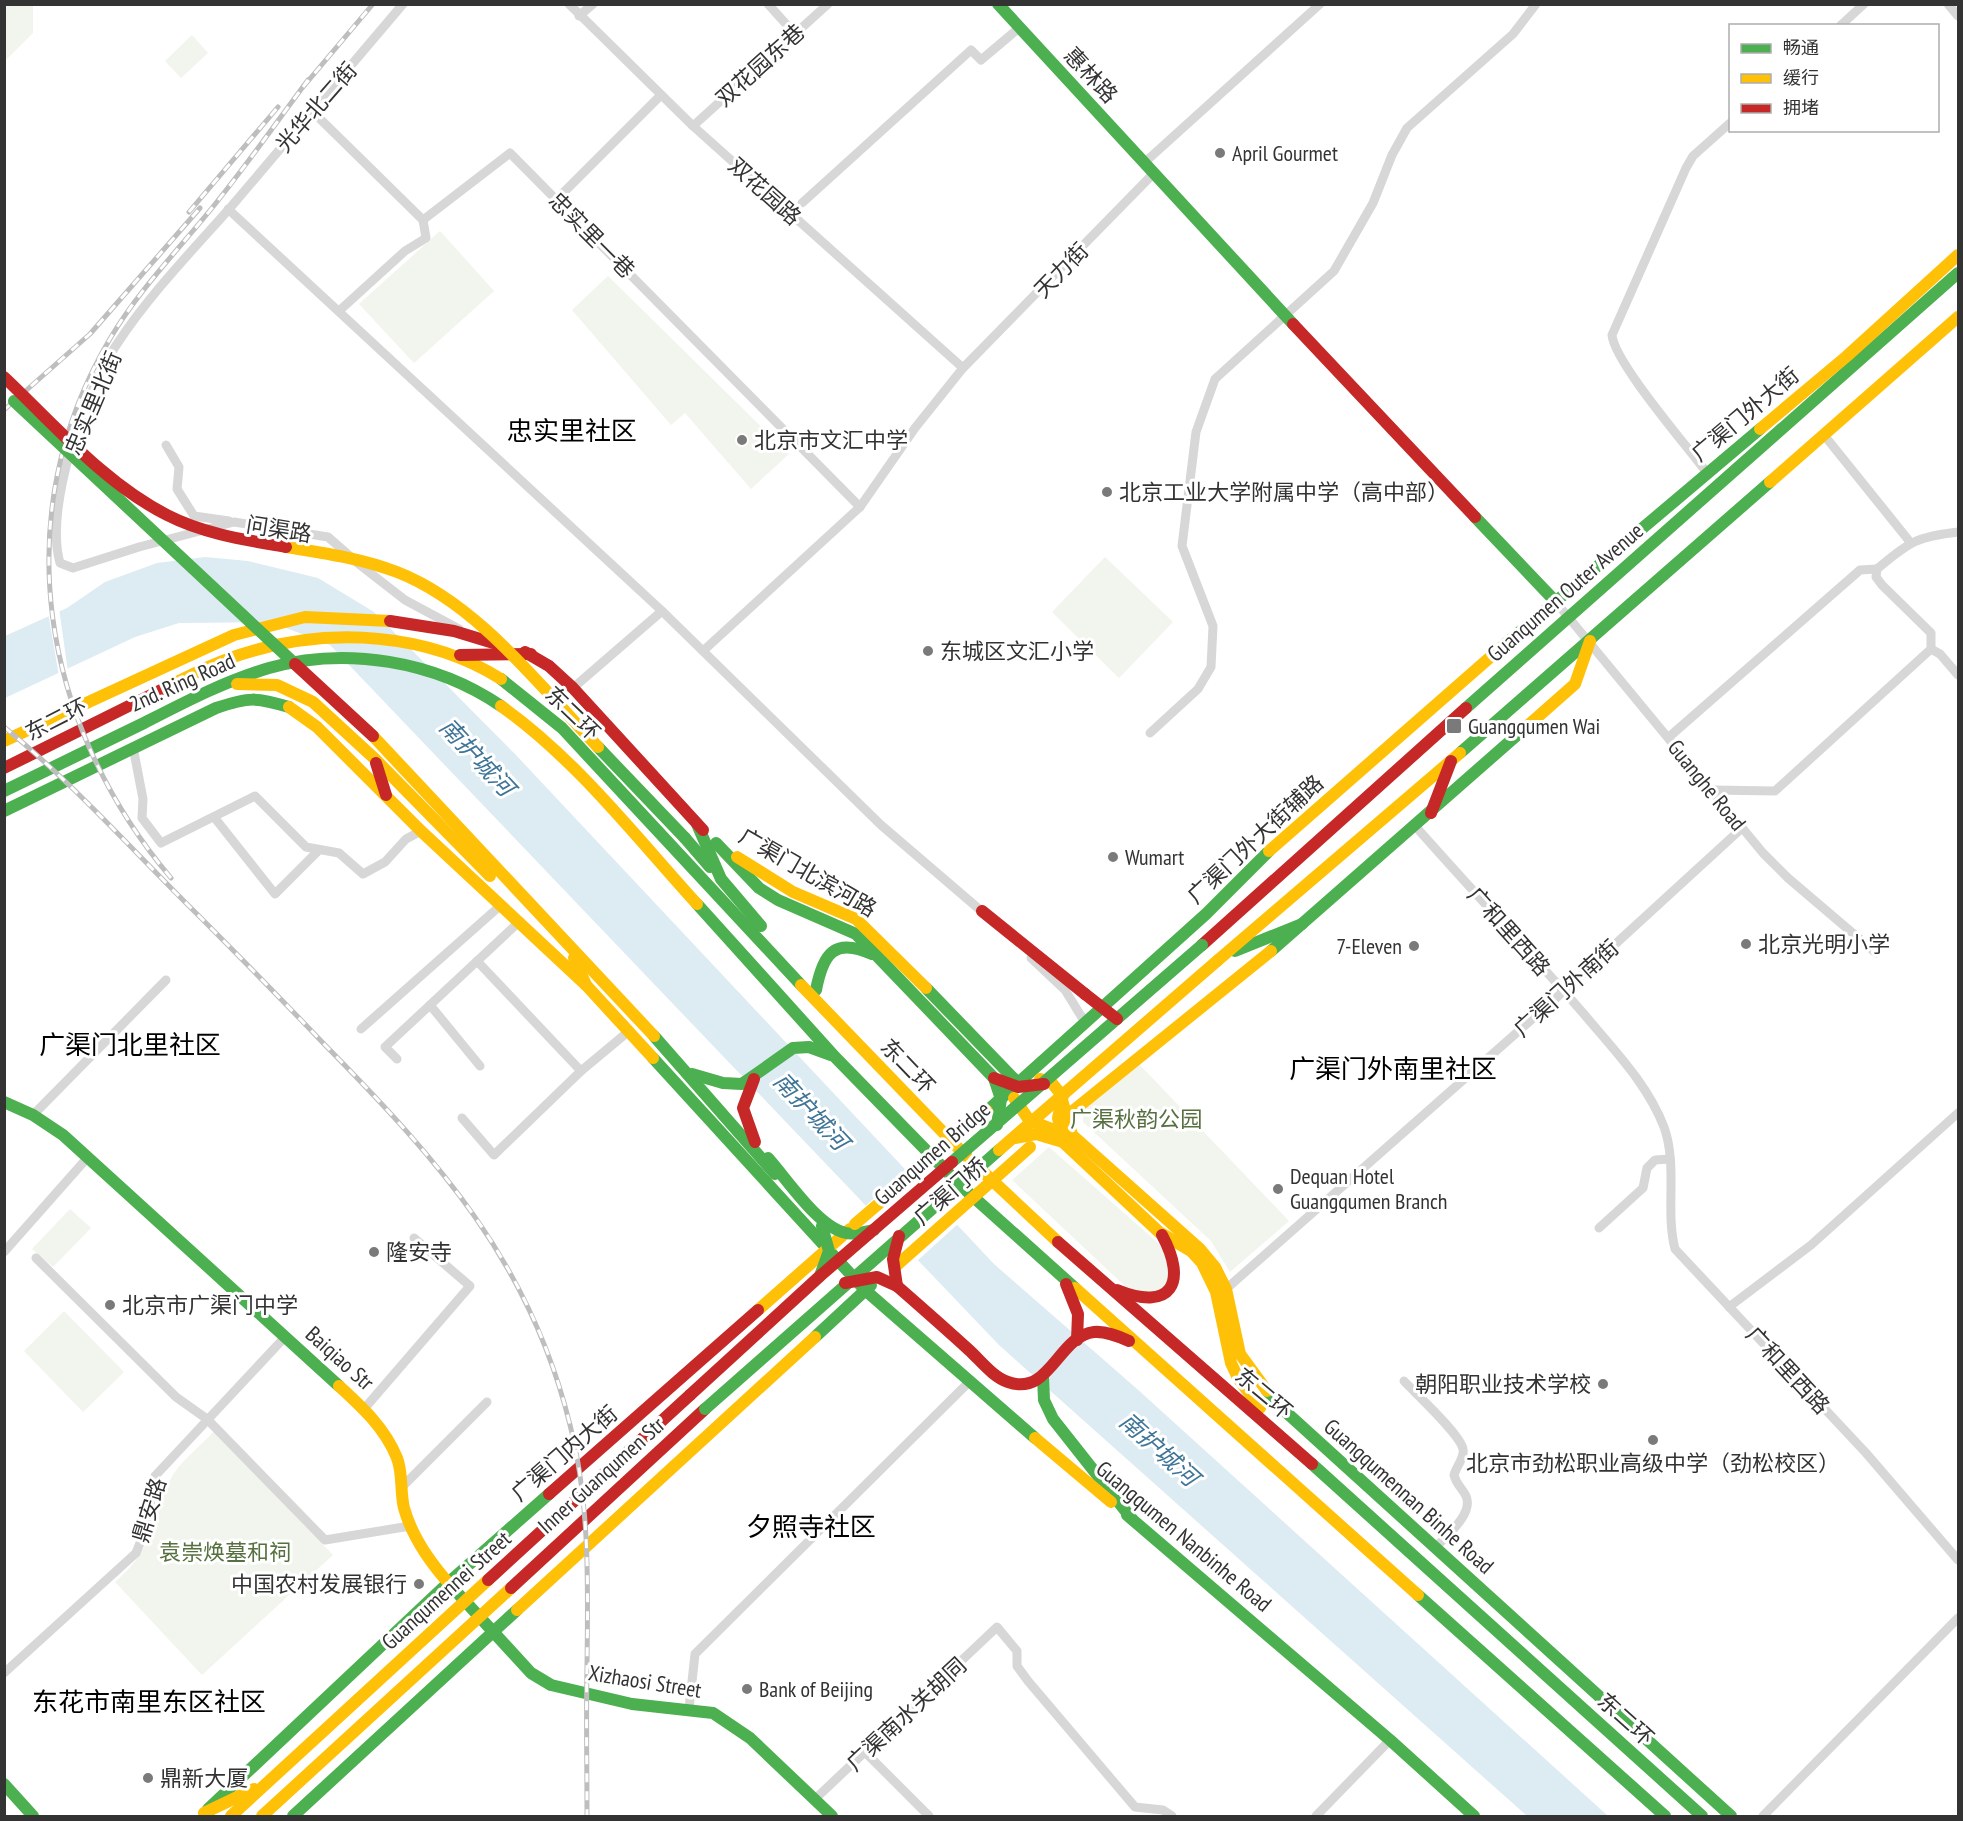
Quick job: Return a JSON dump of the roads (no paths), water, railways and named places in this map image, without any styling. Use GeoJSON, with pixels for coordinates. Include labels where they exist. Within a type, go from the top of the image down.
{"type":"FeatureCollection","features":[{"type":"Feature","properties":{"kind":"main road","name":"惠林路"},"geometry":{"type":"LineString","coordinates":[[998,4],[1284,315],[1555,601]]}},
{"type":"Feature","properties":{"kind":"main road","name":"广渠门外大街"},"geometry":{"type":"LineString","coordinates":[[1555,601],[1847,356],[1959,255]]}},
{"type":"Feature","properties":{"kind":"main road","name":"Guanqumen Outer Avenue"},"geometry":{"type":"LineString","coordinates":[[1202,945],[1568,617],[1959,273]]}},
{"type":"Feature","properties":{"kind":"main road"},"geometry":{"type":"LineString","coordinates":[[1221,958],[1590,641],[1959,316]]}},
{"type":"Feature","properties":{"kind":"main road"},"geometry":{"type":"LineString","coordinates":[[4,377],[113,478],[148,504],[191,526],[384,567],[421,583],[455,605],[483,628],[685,838],[816,990],[876,1065]]}},
{"type":"Feature","properties":{"kind":"main road"},"geometry":{"type":"LineString","coordinates":[[4,391],[104,488],[373,736],[688,1072],[822,1226],[831,1248],[830,1260],[820,1276]]}},
{"type":"Feature","properties":{"kind":"main road","name":"广渠门外大街辅路"},"geometry":{"type":"LineString","coordinates":[[987,1111],[1206,914],[1260,859],[1555,601]]}},
{"type":"Feature","properties":{"kind":"main road","name":"广渠门北滨河路"},"geometry":{"type":"LineString","coordinates":[[4,741],[234,635],[304,618],[399,621],[454,631],[531,654],[573,688],[716,843],[772,880],[856,919],[869,929],[1016,1086]]}},
{"type":"Feature","properties":{"kind":"main road","name":"东二环"},"geometry":{"type":"LineString","coordinates":[[4,768],[172,685],[250,651],[304,639],[361,638],[409,644],[450,655],[481,667],[513,686],[562,728],[876,1065],[965,1155],[1096,1278],[1288,1442],[1702,1816]]}},
{"type":"Feature","properties":{"kind":"main road"},"geometry":{"type":"LineString","coordinates":[[1066,1116],[1060,1093],[1051,1082],[1042,1079],[1016,1086],[1014,1102],[1029,1120],[1052,1129],[1098,1088],[1187,1023],[1416,827],[1575,684],[1590,641]]}},
{"type":"Feature","properties":{"kind":"main road"},"geometry":{"type":"LineString","coordinates":[[450,655],[531,654]]}},
{"type":"Feature","properties":{"kind":"main road","name":"东二环"},"geometry":{"type":"LineString","coordinates":[[222,684],[264,670],[317,658],[366,659],[406,664],[440,674],[480,691],[544,737],[835,1057],[953,1178],[1665,1816]]}},
{"type":"Feature","properties":{"kind":"main road"},"geometry":{"type":"LineString","coordinates":[[222,684],[277,685],[294,691],[313,702],[375,759],[482,869],[530,906]]}},
{"type":"Feature","properties":{"kind":"main road","name":"2nd. Ring Road"},"geometry":{"type":"LineString","coordinates":[[4,791],[222,684]]}},
{"type":"Feature","properties":{"kind":"main road"},"geometry":{"type":"LineString","coordinates":[[4,811],[216,708],[243,699],[260,698],[290,707],[302,715],[421,831],[586,985],[827,1248]]}},
{"type":"Feature","properties":{"kind":"main road"},"geometry":{"type":"LineString","coordinates":[[375,759],[386,795]]}},
{"type":"Feature","properties":{"kind":"main road"},"geometry":{"type":"LineString","coordinates":[[1431,813],[1452,759]]}},
{"type":"Feature","properties":{"kind":"main road"},"geometry":{"type":"LineString","coordinates":[[697,825],[721,879]]}},
{"type":"Feature","properties":{"kind":"main road"},"geometry":{"type":"LineString","coordinates":[[716,843],[759,888],[808,915],[856,934],[884,961],[994,1078],[1001,1099],[997,1125]]}},
{"type":"Feature","properties":{"kind":"main road"},"geometry":{"type":"LineString","coordinates":[[982,911],[1117,1019]]}},
{"type":"Feature","properties":{"kind":"main road"},"geometry":{"type":"LineString","coordinates":[[1221,958],[1302,924]]}},
{"type":"Feature","properties":{"kind":"main road","name":"Guanqumen Bridge"},"geometry":{"type":"LineString","coordinates":[[690,1395],[820,1276],[1202,945]]}},
{"type":"Feature","properties":{"kind":"main road"},"geometry":{"type":"LineString","coordinates":[[568,946],[586,985]]}},
{"type":"Feature","properties":{"kind":"main road"},"geometry":{"type":"LineString","coordinates":[[816,990],[824,958],[834,949],[843,946],[863,949],[884,961]]}},
{"type":"Feature","properties":{"kind":"main road","name":"Guanqumen Bridge"},"geometry":{"type":"LineString","coordinates":[[705,1409],[845,1283],[1221,958]]}},
{"type":"Feature","properties":{"kind":"main road"},"geometry":{"type":"LineString","coordinates":[[688,1072],[708,1081],[744,1084],[754,1079],[787,1048],[804,1045],[835,1057]]}},
{"type":"Feature","properties":{"kind":"main road"},"geometry":{"type":"LineString","coordinates":[[994,1078],[1018,1087],[1044,1084]]}},
{"type":"Feature","properties":{"kind":"main road"},"geometry":{"type":"LineString","coordinates":[[754,1079],[743,1108],[752,1138],[827,1222],[841,1232],[856,1234],[874,1230]]}},
{"type":"Feature","properties":{"kind":"main road"},"geometry":{"type":"LineString","coordinates":[[1063,1095],[1057,1114],[1058,1130],[1063,1142],[1159,1232],[1171,1248],[1175,1268],[1171,1289],[1155,1300],[1142,1300],[1096,1278]]}},
{"type":"Feature","properties":{"kind":"main road","name":"Baiqiao Str"},"geometry":{"type":"LineString","coordinates":[[6,1106],[33,1115],[63,1135],[364,1409],[386,1434],[398,1460],[401,1488],[410,1526],[448,1583],[479,1615]]}},
{"type":"Feature","properties":{"kind":"main road","name":"广渠门桥"},"geometry":{"type":"LineString","coordinates":[[855,1224],[987,1111]]}},
{"type":"Feature","properties":{"kind":"main road","name":"Guangqumennan Binhe Road"},"geometry":{"type":"LineString","coordinates":[[1066,1116],[1072,1135],[1200,1249],[1215,1268],[1226,1289],[1240,1354],[1276,1404],[1731,1816]]}},
{"type":"Feature","properties":{"kind":"main road","name":"广渠门桥"},"geometry":{"type":"LineString","coordinates":[[865,1290],[897,1265],[1052,1129]]}},
{"type":"Feature","properties":{"kind":"main road"},"geometry":{"type":"LineString","coordinates":[[1015,1138],[1036,1134],[1063,1142]]}},
{"type":"Feature","properties":{"kind":"main road","name":"广渠门内大街"},"geometry":{"type":"LineString","coordinates":[[202,1815],[448,1583],[855,1224]]}},
{"type":"Feature","properties":{"kind":"main road"},"geometry":{"type":"LineString","coordinates":[[1159,1232],[1191,1251],[1210,1277],[1216,1292],[1231,1363],[1238,1378],[1288,1442]]}},
{"type":"Feature","properties":{"kind":"main road"},"geometry":{"type":"LineString","coordinates":[[897,1286],[893,1259],[899,1236]]}},
{"type":"Feature","properties":{"kind":"main road","name":"Guangqumen Nanbinhe Road"},"geometry":{"type":"LineString","coordinates":[[827,1248],[865,1290],[969,1382],[1390,1740],[1474,1816]]}},
{"type":"Feature","properties":{"kind":"main road"},"geometry":{"type":"LineString","coordinates":[[845,1283],[877,1277],[897,1286],[999,1377],[1017,1384],[1027,1384],[1043,1377],[1077,1340],[1089,1333],[1111,1334],[1144,1348]]}},
{"type":"Feature","properties":{"kind":"main road"},"geometry":{"type":"LineString","coordinates":[[1064,1278],[1078,1314],[1077,1340]]}},
{"type":"Feature","properties":{"kind":"main road"},"geometry":{"type":"LineString","coordinates":[[293,1816],[865,1290]]}},
{"type":"Feature","properties":{"kind":"main road"},"geometry":{"type":"LineString","coordinates":[[1043,1377],[1044,1400],[1053,1419],[1132,1519]]}},
{"type":"Feature","properties":{"kind":"main road","name":"Guanqumennei Street"},"geometry":{"type":"LineString","coordinates":[[231,1816],[690,1395]]}},
{"type":"Feature","properties":{"kind":"main road","name":"Inner Guanqumen Str"},"geometry":{"type":"LineString","coordinates":[[262,1816],[705,1409]]}},
{"type":"Feature","properties":{"kind":"main road","name":"Xizhaosi Street"},"geometry":{"type":"LineString","coordinates":[[479,1615],[531,1673],[551,1685],[632,1704],[713,1713],[750,1738],[832,1816]]}},
{"type":"Feature","properties":{"kind":"main road"},"geometry":{"type":"LineString","coordinates":[[202,1815],[267,1783]]}},
{"type":"Feature","properties":{"kind":"main road"},"geometry":{"type":"LineString","coordinates":[[4,1784],[33,1816]]}},
{"type":"Feature","properties":{"kind":"main road"},"geometry":{"type":"LineString","coordinates":[[268,1816],[276,1804]]}},
{"type":"Feature","properties":{"kind":"street","name":"光华北二街"},"geometry":{"type":"LineString","coordinates":[[228,209],[403,4]]}},
{"type":"Feature","properties":{"kind":"street","name":"双花园路"},"geometry":{"type":"LineString","coordinates":[[568,4],[693,126],[965,367]]}},
{"type":"Feature","properties":{"kind":"street"},"geometry":{"type":"LineString","coordinates":[[579,16],[593,4]]}},
{"type":"Feature","properties":{"kind":"street"},"geometry":{"type":"LineString","coordinates":[[768,4],[795,34]]}},
{"type":"Feature","properties":{"kind":"street","name":"双花园东巷"},"geometry":{"type":"LineString","coordinates":[[693,126],[828,4]]}},
{"type":"Feature","properties":{"kind":"street"},"geometry":{"type":"LineString","coordinates":[[1144,163],[1320,4]]}},
{"type":"Feature","properties":{"kind":"street"},"geometry":{"type":"LineString","coordinates":[[1150,733],[1198,690],[1211,667],[1214,626],[1182,546],[1196,432],[1215,379],[1334,271],[1373,202],[1392,155],[1407,128],[1513,34],[1536,4]]}},
{"type":"Feature","properties":{"kind":"street"},"geometry":{"type":"LineString","coordinates":[[1842,24],[1863,4]]}},
{"type":"Feature","properties":{"kind":"street"},"geometry":{"type":"LineString","coordinates":[[1948,4],[1959,16]]}},
{"type":"Feature","properties":{"kind":"street"},"geometry":{"type":"LineString","coordinates":[[802,203],[972,50],[981,60],[1019,28]]}},
{"type":"Feature","properties":{"kind":"street"},"geometry":{"type":"LineString","coordinates":[[557,200],[661,95]]}},
{"type":"Feature","properties":{"kind":"street"},"geometry":{"type":"LineString","coordinates":[[312,111],[423,220],[426,238],[405,251],[339,311]]}},
{"type":"Feature","properties":{"kind":"street"},"geometry":{"type":"LineString","coordinates":[[1707,473],[1628,368],[1613,344],[1612,335],[1686,168],[1693,156],[1729,125]]}},
{"type":"Feature","properties":{"kind":"street","name":"忠实里一巷"},"geometry":{"type":"LineString","coordinates":[[423,220],[510,153],[860,507]]}},
{"type":"Feature","properties":{"kind":"street","name":"天力街"},"geometry":{"type":"LineString","coordinates":[[703,651],[860,507],[915,428],[965,367],[1153,174]]}},
{"type":"Feature","properties":{"kind":"street"},"geometry":{"type":"LineString","coordinates":[[228,209],[662,611],[881,825],[982,911],[1065,990],[1086,1024]]}},
{"type":"Feature","properties":{"kind":"street","name":"忠实里北街"},"geometry":{"type":"LineString","coordinates":[[60,563],[57,550],[60,497],[64,473],[85,408],[116,345],[160,285],[228,209]]}},
{"type":"Feature","properties":{"kind":"street"},"geometry":{"type":"LineString","coordinates":[[1824,435],[1911,542]]}},
{"type":"Feature","properties":{"kind":"street"},"geometry":{"type":"LineString","coordinates":[[166,445],[178,467],[177,489],[194,516],[234,522]]}},
{"type":"Feature","properties":{"kind":"street","name":"问渠路"},"geometry":{"type":"LineString","coordinates":[[60,563],[73,568],[139,547],[234,522],[328,537],[405,600],[473,637]]}},
{"type":"Feature","properties":{"kind":"street"},"geometry":{"type":"LineString","coordinates":[[1669,737],[1860,570],[1877,569],[1911,542],[1959,532]]}},
{"type":"Feature","properties":{"kind":"street"},"geometry":{"type":"LineString","coordinates":[[1712,790],[1775,790],[1931,649],[1931,633],[1882,585],[1876,577],[1877,569]]}},
{"type":"Feature","properties":{"kind":"street","name":"Guanghe Road"},"geometry":{"type":"LineString","coordinates":[[1555,601],[1742,828],[1788,878],[1876,953]]}},
{"type":"Feature","properties":{"kind":"street"},"geometry":{"type":"LineString","coordinates":[[573,688],[662,611]]}},
{"type":"Feature","properties":{"kind":"street"},"geometry":{"type":"LineString","coordinates":[[1931,649],[1940,654],[1959,675]]}},
{"type":"Feature","properties":{"kind":"street"},"geometry":{"type":"LineString","coordinates":[[134,747],[143,799],[142,818],[161,843],[255,796],[306,847],[339,853],[363,874],[385,862],[406,839],[421,831]]}},
{"type":"Feature","properties":{"kind":"street"},"geometry":{"type":"LineString","coordinates":[[214,817],[275,894],[319,850]]}},
{"type":"Feature","properties":{"kind":"street","name":"广和里西路"},"geometry":{"type":"LineString","coordinates":[[1416,827],[1564,991],[1645,1088],[1665,1130],[1670,1159],[1670,1230],[1675,1249],[1866,1453],[1959,1560]]}},
{"type":"Feature","properties":{"kind":"street","name":"广渠门外南街"},"geometry":{"type":"LineString","coordinates":[[1226,1289],[1564,991],[1742,828]]}},
{"type":"Feature","properties":{"kind":"street"},"geometry":{"type":"LineString","coordinates":[[361,1029],[501,905]]}},
{"type":"Feature","properties":{"kind":"street"},"geometry":{"type":"LineString","coordinates":[[397,1059],[385,1047],[520,921]]}},
{"type":"Feature","properties":{"kind":"street"},"geometry":{"type":"LineString","coordinates":[[477,961],[581,1071]]}},
{"type":"Feature","properties":{"kind":"street"},"geometry":{"type":"LineString","coordinates":[[33,1115],[166,980]]}},
{"type":"Feature","properties":{"kind":"street"},"geometry":{"type":"LineString","coordinates":[[430,1005],[480,1066]]}},
{"type":"Feature","properties":{"kind":"street"},"geometry":{"type":"LineString","coordinates":[[462,1118],[494,1155],[581,1071],[628,1031]]}},
{"type":"Feature","properties":{"kind":"street"},"geometry":{"type":"LineString","coordinates":[[1729,1307],[1811,1245],[1959,1113]]}},
{"type":"Feature","properties":{"kind":"street"},"geometry":{"type":"LineString","coordinates":[[4,1252],[88,1157]]}},
{"type":"Feature","properties":{"kind":"street"},"geometry":{"type":"LineString","coordinates":[[1599,1228],[1643,1188],[1647,1168],[1655,1160],[1670,1159]]}},
{"type":"Feature","properties":{"kind":"street"},"geometry":{"type":"LineString","coordinates":[[364,1409],[470,1286],[414,1238]]}},
{"type":"Feature","properties":{"kind":"street"},"geometry":{"type":"LineString","coordinates":[[36,1258],[176,1397],[207,1419],[325,1540],[410,1526]]}},
{"type":"Feature","properties":{"kind":"street","name":"鼎安路"},"geometry":{"type":"LineString","coordinates":[[4,1673],[136,1553],[146,1528],[155,1476],[285,1337]]}},
{"type":"Feature","properties":{"kind":"street"},"geometry":{"type":"LineString","coordinates":[[1404,1381],[1456,1436],[1463,1448],[1463,1455],[1454,1475],[1456,1484],[1466,1496],[1467,1508],[1435,1548]]}},
{"type":"Feature","properties":{"kind":"street"},"geometry":{"type":"LineString","coordinates":[[689,1709],[695,1654],[969,1382]]}},
{"type":"Feature","properties":{"kind":"street"},"geometry":{"type":"LineString","coordinates":[[401,1488],[487,1402]]}},
{"type":"Feature","properties":{"kind":"street"},"geometry":{"type":"LineString","coordinates":[[1763,1816],[1959,1618]]}},
{"type":"Feature","properties":{"kind":"street","name":"广渠南水关胡同"},"geometry":{"type":"LineString","coordinates":[[814,1800],[997,1628],[1017,1651],[1017,1666],[1028,1681],[1135,1807],[1163,1810],[1172,1816]]}},
{"type":"Feature","properties":{"kind":"street"},"geometry":{"type":"LineString","coordinates":[[1316,1816],[1390,1740]]}},
{"type":"Feature","properties":{"kind":"street"},"geometry":{"type":"LineString","coordinates":[[865,1752],[929,1816]]}},
{"type":"Feature","properties":{"kind":"water","name":"南护城河"},"geometry":{"type":"Polygon","coordinates":[[[205,557],[248,561],[318,578],[374,612],[514,753],[994,1264],[1136,1388],[1608,1816],[1527,1816],[999,1345],[330,645],[271,622],[179,623],[135,637],[5,698],[5,636],[67,608],[105,582],[157,563],[205,557]]]}},
{"type":"Feature","properties":{"kind":"railway"},"geometry":{"type":"LineString","coordinates":[[303,87],[373,4]]}},
{"type":"Feature","properties":{"kind":"railway"},"geometry":{"type":"LineString","coordinates":[[171,878],[127,818],[92,753],[67,686],[52,616],[49,545],[57,475],[78,405],[111,337],[146,287],[225,192],[308,80]]}},
{"type":"Feature","properties":{"kind":"railway"},"geometry":{"type":"LineString","coordinates":[[189,212],[278,107]]}},
{"type":"Feature","properties":{"kind":"railway"},"geometry":{"type":"LineString","coordinates":[[4,410],[90,334],[200,208]]}},
{"type":"Feature","properties":{"kind":"railway"},"geometry":{"type":"LineString","coordinates":[[4,727],[103,818],[367,1088],[442,1173],[475,1217],[505,1264],[531,1313],[553,1367],[577,1454],[584,1514],[587,1575],[587,1816]]}},
{"type":"Feature","properties":{"kind":"place","name":"April Gourmet"},"geometry":{"type":"Point","coordinates":[1220,153]}},
{"type":"Feature","properties":{"kind":"place","name":"北京市文汇中学"},"geometry":{"type":"Point","coordinates":[742,440]}},
{"type":"Feature","properties":{"kind":"place","name":"北京工业大学附属中学（高中部）"},"geometry":{"type":"Point","coordinates":[1107,492]}},
{"type":"Feature","properties":{"kind":"place","name":"东城区文汇小学"},"geometry":{"type":"Point","coordinates":[928,651]}},
{"type":"Feature","properties":{"kind":"place","name":"Guangqumen Wai"},"geometry":{"type":"Point","coordinates":[1454,726]}},
{"type":"Feature","properties":{"kind":"place","name":"Wumart"},"geometry":{"type":"Point","coordinates":[1113,857]}},
{"type":"Feature","properties":{"kind":"place","name":"北京光明小学"},"geometry":{"type":"Point","coordinates":[1746,944]}},
{"type":"Feature","properties":{"kind":"place","name":"7-Eleven"},"geometry":{"type":"Point","coordinates":[1414,946]}},
{"type":"Feature","properties":{"kind":"place","name":"Dequan Hotel Guangqumen Branch"},"geometry":{"type":"Point","coordinates":[1278,1189]}},
{"type":"Feature","properties":{"kind":"place","name":"隆安寺"},"geometry":{"type":"Point","coordinates":[374,1252]}},
{"type":"Feature","properties":{"kind":"place","name":"北京市广渠门中学"},"geometry":{"type":"Point","coordinates":[110,1305]}},
{"type":"Feature","properties":{"kind":"place","name":"朝阳职业技术学校"},"geometry":{"type":"Point","coordinates":[1603,1384]}},
{"type":"Feature","properties":{"kind":"place","name":"北京市劲松职业高级中学（劲松校区）"},"geometry":{"type":"Point","coordinates":[1653,1440]}},
{"type":"Feature","properties":{"kind":"place","name":"中国农村发展银行"},"geometry":{"type":"Point","coordinates":[419,1584]}},
{"type":"Feature","properties":{"kind":"place","name":"Bank of Beijing"},"geometry":{"type":"Point","coordinates":[747,1689]}},
{"type":"Feature","properties":{"kind":"place","name":"鼎新大厦"},"geometry":{"type":"Point","coordinates":[148,1778]}},
{"type":"Feature","properties":{"kind":"district","name":"忠实里社区"},"geometry":{"type":"Point","coordinates":[572,430]}},
{"type":"Feature","properties":{"kind":"district","name":"广渠门北里社区"},"geometry":{"type":"Point","coordinates":[130,1044]}},
{"type":"Feature","properties":{"kind":"district","name":"广渠门外南里社区"},"geometry":{"type":"Point","coordinates":[1393,1068]}},
{"type":"Feature","properties":{"kind":"district","name":"夕照寺社区"},"geometry":{"type":"Point","coordinates":[811,1526]}},
{"type":"Feature","properties":{"kind":"district","name":"东花市南里东区社区"},"geometry":{"type":"Point","coordinates":[149,1701]}},
{"type":"Feature","properties":{"kind":"park label","name":"广渠秋韵公园"},"geometry":{"type":"Point","coordinates":[1136,1119]}},
{"type":"Feature","properties":{"kind":"park label","name":"袁崇焕墓和祠"},"geometry":{"type":"Point","coordinates":[225,1552]}}]}
